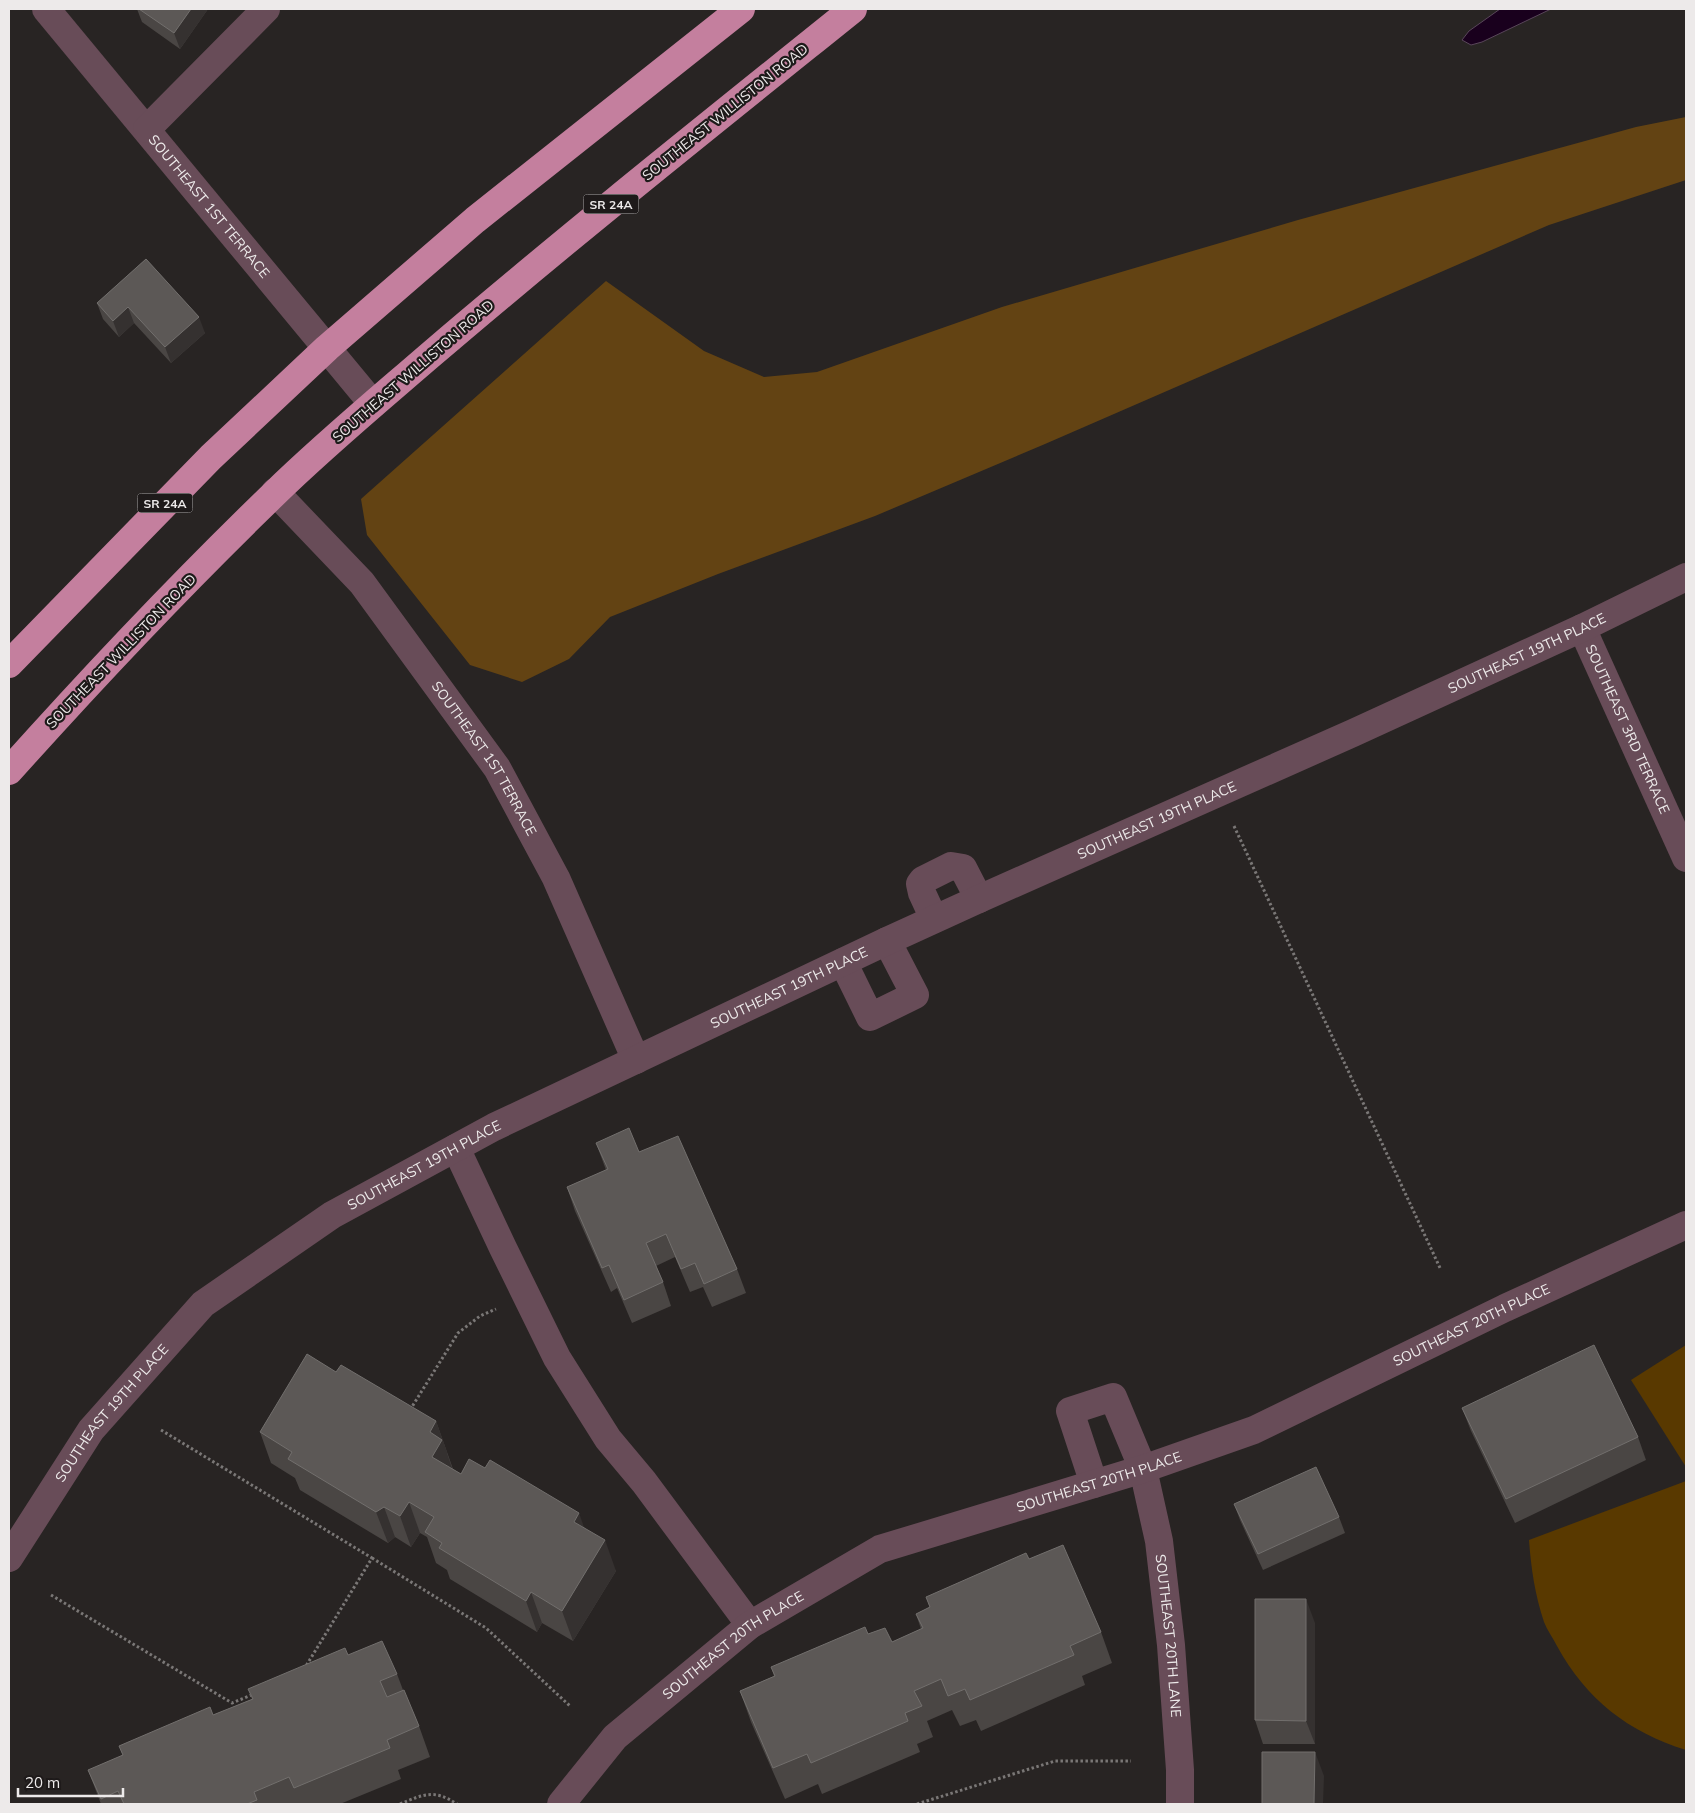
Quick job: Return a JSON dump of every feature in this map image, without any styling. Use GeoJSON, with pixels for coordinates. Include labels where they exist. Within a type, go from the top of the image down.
{"type":"FeatureCollection","features":[{"type":"Feature","properties":{"kind":"highway","name":"SR 24A"},"geometry":{"type":"LineString","coordinates":[[9,664],[211,457],[327,348],[475,220],[741,9]]}},
{"type":"Feature","properties":{"kind":"highway","name":"SOUTHEAST WILLISTON ROAD"},"geometry":{"type":"LineString","coordinates":[[9,771],[174,593],[275,492],[373,404],[516,282],[853,9]]}},
{"type":"Feature","properties":{"kind":"street","name":"SOUTHEAST 1ST TERRACE"},"geometry":{"type":"LineString","coordinates":[[46,9],[373,404]]}},
{"type":"Feature","properties":{"kind":"street"},"geometry":{"type":"LineString","coordinates":[[147,130],[266,9]]}},
{"type":"Feature","properties":{"kind":"street","name":"SOUTHEAST 1ST TERRACE"},"geometry":{"type":"LineString","coordinates":[[275,492],[362,583],[497,768],[556,878],[636,1060]]}},
{"type":"Feature","properties":{"kind":"street","name":"SOUTHEAST 19TH PLACE"},"geometry":{"type":"LineString","coordinates":[[9,1558],[91,1430],[203,1304],[332,1215],[494,1127],[887,941],[1354,733],[1582,628],[1686,577]]}},
{"type":"Feature","properties":{"kind":"street","name":"SOUTHEAST 3RD TERRACE"},"geometry":{"type":"LineString","coordinates":[[1582,628],[1686,858]]}},
{"type":"Feature","properties":{"kind":"street"},"geometry":{"type":"LineString","coordinates":[[934,919],[920,884],[923,880],[951,866],[963,868],[979,899]]}},
{"type":"Feature","properties":{"kind":"street"},"geometry":{"type":"LineString","coordinates":[[843,962],[870,1017],[915,995],[887,941]]}},
{"type":"Feature","properties":{"kind":"street"},"geometry":{"type":"LineString","coordinates":[[456,1148],[557,1358],[608,1439],[644,1482],[750,1625]]}},
{"type":"Feature","properties":{"kind":"street","name":"SOUTHEAST 20TH PLACE"},"geometry":{"type":"LineString","coordinates":[[562,1804],[615,1737],[750,1625],[880,1549],[1143,1469],[1254,1430],[1505,1308],[1686,1225]]}},
{"type":"Feature","properties":{"kind":"street","name":"SOUTHEAST 20TH LANE"},"geometry":{"type":"LineString","coordinates":[[1094,1484],[1070,1411],[1113,1397],[1143,1469],[1159,1541],[1171,1645],[1180,1770],[1180,1804]]}},
{"type":"Feature","properties":{"kind":"path"},"geometry":{"type":"LineString","coordinates":[[1234,826],[1441,1270]]}},
{"type":"Feature","properties":{"kind":"path"},"geometry":{"type":"LineString","coordinates":[[407,1414],[458,1333],[480,1316]]}},
{"type":"Feature","properties":{"kind":"path"},"geometry":{"type":"LineString","coordinates":[[161,1430],[486,1628],[570,1706]]}},
{"type":"Feature","properties":{"kind":"path"},"geometry":{"type":"LineString","coordinates":[[305,1669],[372,1558]]}},
{"type":"Feature","properties":{"kind":"path"},"geometry":{"type":"LineString","coordinates":[[51,1595],[232,1703],[257,1693]]}},
{"type":"Feature","properties":{"kind":"path"},"geometry":{"type":"LineString","coordinates":[[917,1804],[1055,1761],[1132,1761]]}},
{"type":"Feature","properties":{"kind":"path"},"geometry":{"type":"LineString","coordinates":[[400,1804],[418,1796],[438,1794],[457,1804]]}},
{"type":"Feature","properties":{"kind":"shaded area"},"geometry":{"type":"Polygon","coordinates":[[[1500,9],[1551,9],[1482,42],[1471,45],[1462,40],[1469,31],[1500,9]]]}},
{"type":"Feature","properties":{"kind":"shaded area"},"geometry":{"type":"Polygon","coordinates":[[[1686,117],[1686,180],[1549,225],[875,516],[718,574],[610,617],[569,659],[522,682],[470,665],[367,535],[361,499],[606,281],[704,351],[764,377],[817,372],[1002,307],[1298,220],[1636,127],[1686,117]]]}},
{"type":"Feature","properties":{"kind":"shaded area"},"geometry":{"type":"Polygon","coordinates":[[[1686,1345],[1686,1467],[1631,1380],[1686,1345]]]}},
{"type":"Feature","properties":{"kind":"shaded area"},"geometry":{"type":"Polygon","coordinates":[[[1686,1481],[1686,1750],[1645,1734],[1627,1723],[1595,1697],[1568,1665],[1544,1622],[1534,1581],[1529,1540],[1686,1481]]]}},
{"type":"Feature","properties":{"kind":"building"},"geometry":{"type":"Polygon","coordinates":[[[139,9],[191,9],[174,33],[139,9]]]}},
{"type":"Feature","properties":{"kind":"building"},"geometry":{"type":"Polygon","coordinates":[[[146,259],[199,317],[165,347],[128,307],[113,321],[97,303],[146,259]]]}},
{"type":"Feature","properties":{"kind":"building"},"geometry":{"type":"Polygon","coordinates":[[[629,1128],[639,1152],[678,1136],[737,1269],[704,1284],[695,1263],[681,1269],[666,1234],[646,1243],[663,1282],[624,1300],[609,1265],[602,1268],[567,1187],[608,1169],[596,1143],[629,1128]]]}},
{"type":"Feature","properties":{"kind":"building"},"geometry":{"type":"Polygon","coordinates":[[[1594,1345],[1638,1437],[1506,1499],[1462,1408],[1594,1345]]]}},
{"type":"Feature","properties":{"kind":"building"},"geometry":{"type":"Polygon","coordinates":[[[307,1354],[336,1372],[341,1365],[436,1421],[430,1432],[442,1440],[432,1457],[461,1474],[469,1459],[485,1468],[490,1460],[579,1513],[574,1522],[605,1540],[562,1611],[531,1592],[526,1601],[439,1548],[442,1543],[425,1532],[434,1517],[409,1502],[400,1516],[384,1507],[376,1512],[288,1459],[292,1452],[260,1432],[307,1354]]]}},
{"type":"Feature","properties":{"kind":"building"},"geometry":{"type":"Polygon","coordinates":[[[1316,1467],[1339,1517],[1258,1554],[1234,1504],[1316,1467]]]}},
{"type":"Feature","properties":{"kind":"building"},"geometry":{"type":"Polygon","coordinates":[[[1063,1545],[1101,1632],[1070,1646],[1074,1655],[970,1700],[965,1689],[948,1696],[941,1679],[914,1691],[922,1706],[905,1713],[908,1721],[811,1763],[807,1754],[773,1768],[740,1691],[775,1676],[771,1667],[865,1627],[868,1634],[885,1628],[892,1642],[923,1628],[916,1614],[930,1607],[926,1597],[1026,1553],[1029,1559],[1063,1545]]]}},
{"type":"Feature","properties":{"kind":"building"},"geometry":{"type":"Polygon","coordinates":[[[1255,1599],[1306,1599],[1306,1721],[1255,1720],[1255,1599]]]}},
{"type":"Feature","properties":{"kind":"building"},"geometry":{"type":"Polygon","coordinates":[[[382,1641],[397,1674],[380,1681],[387,1697],[404,1690],[419,1726],[387,1740],[390,1748],[294,1788],[289,1777],[254,1792],[257,1800],[247,1804],[124,1804],[118,1791],[101,1799],[88,1770],[123,1755],[119,1746],[210,1707],[213,1715],[253,1699],[248,1689],[345,1648],[348,1655],[382,1641]]]}},
{"type":"Feature","properties":{"kind":"building"},"geometry":{"type":"Polygon","coordinates":[[[1262,1752],[1315,1752],[1314,1804],[1262,1804],[1262,1752]]]}}]}
